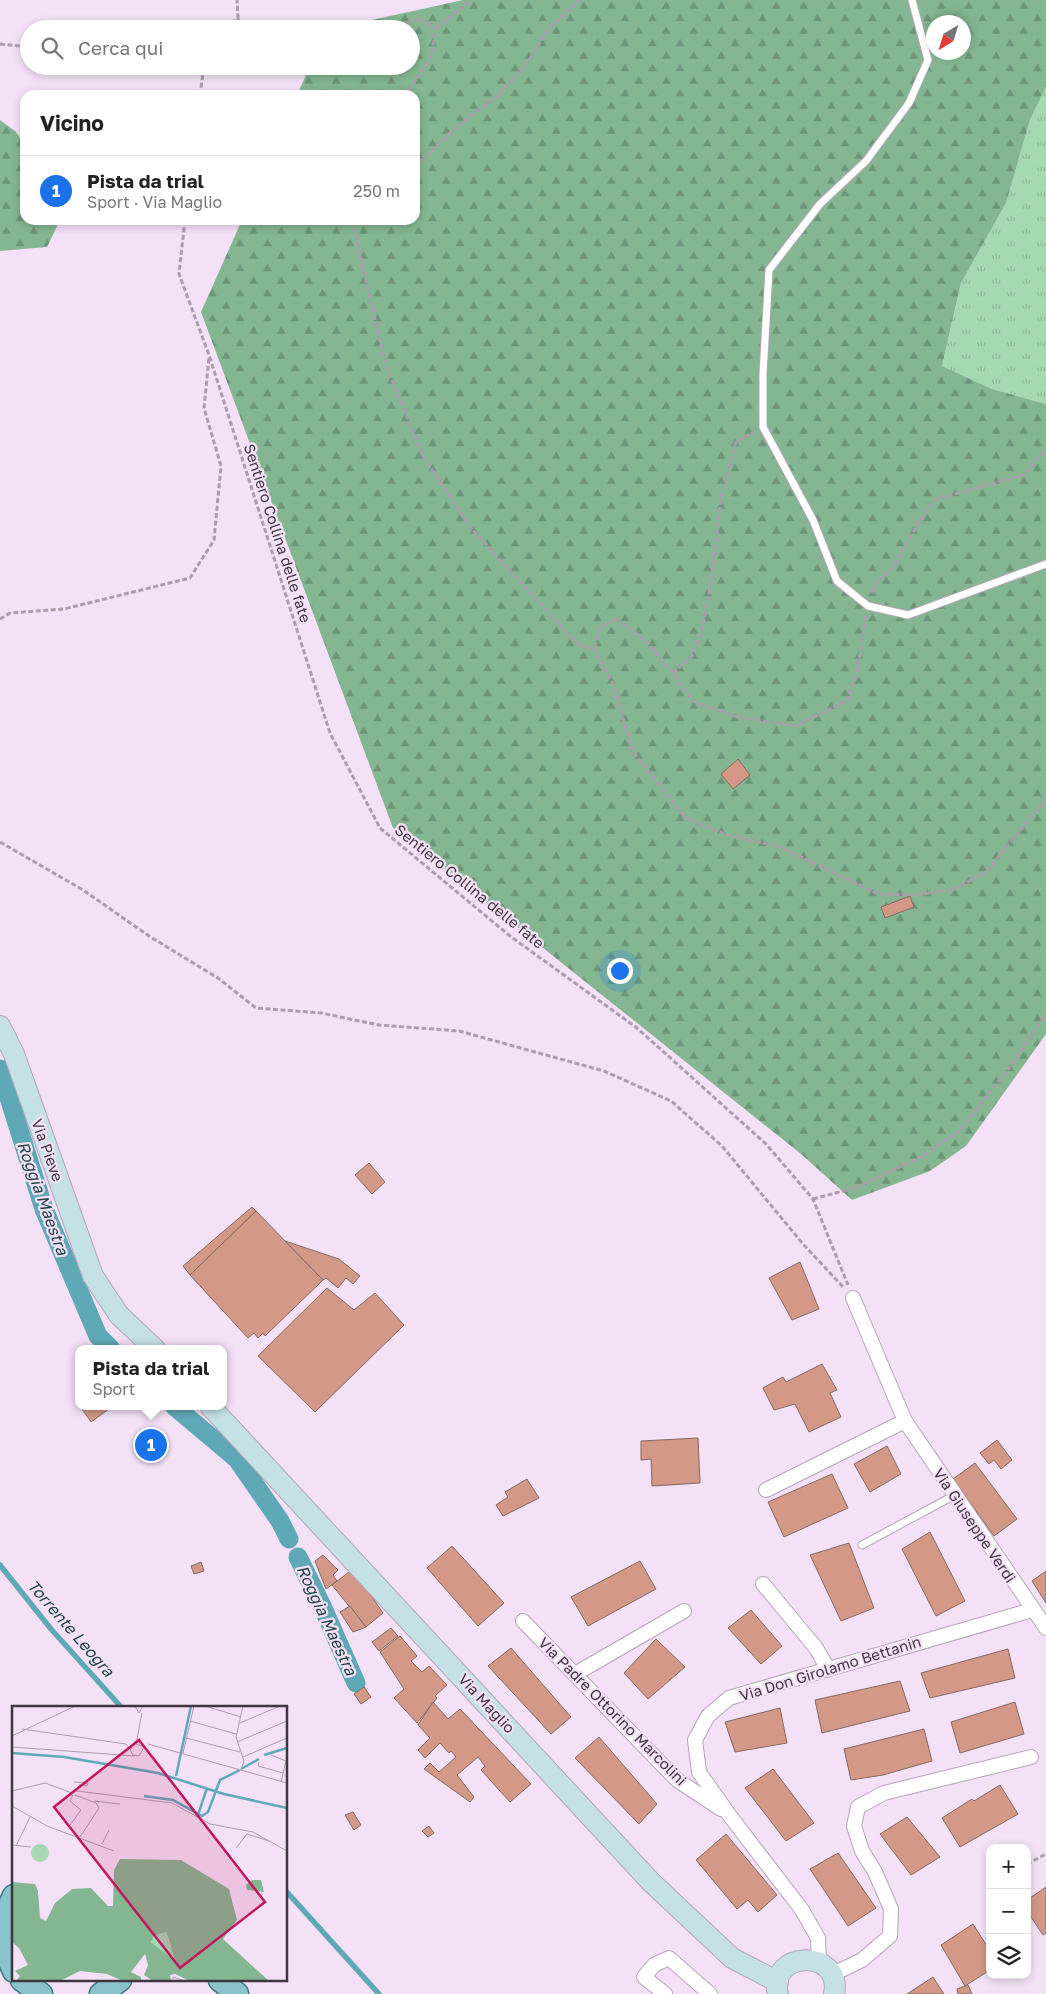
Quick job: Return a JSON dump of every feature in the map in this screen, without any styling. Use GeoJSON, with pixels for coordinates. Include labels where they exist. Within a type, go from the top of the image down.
{"type":"FeatureCollection","features":[{"type":"Feature","properties":{"kind":"main road"},"geometry":{"type":"LineString","coordinates":[[7,1967],[2,1934],[6,1912],[12,1900]]}},
{"type":"Feature","properties":{"kind":"main road"},"geometry":{"type":"LineString","coordinates":[[25,1982],[41,1994]]}},
{"type":"Feature","properties":{"kind":"main road"},"geometry":{"type":"LineString","coordinates":[[222,1982],[237,1994]]}},
{"type":"Feature","properties":{"kind":"main road"},"geometry":{"type":"LineString","coordinates":[[235,1982],[248,1994]]}},
{"type":"Feature","properties":{"kind":"main road"},"geometry":{"type":"LineString","coordinates":[[101,1994],[119,1985]]}},
{"type":"Feature","properties":{"kind":"street","name":"Via Pieve"},"geometry":{"type":"LineString","coordinates":[[0,1026],[14,1054],[93,1276],[119,1315],[151,1345]]}},
{"type":"Feature","properties":{"kind":"street","name":"Via Giuseppe Verdi"},"geometry":{"type":"LineString","coordinates":[[853,1298],[905,1421],[1046,1628]]}},
{"type":"Feature","properties":{"kind":"street","name":"Via Maglio"},"geometry":{"type":"LineString","coordinates":[[214,1410],[651,1882],[732,1958],[778,1988]]}},
{"type":"Feature","properties":{"kind":"street"},"geometry":{"type":"LineString","coordinates":[[766,1490],[905,1421]]}},
{"type":"Feature","properties":{"kind":"street"},"geometry":{"type":"LineString","coordinates":[[763,1584],[816,1648],[828,1669]]}},
{"type":"Feature","properties":{"kind":"street","name":"Via Don Girolamo Bettanin"},"geometry":{"type":"LineString","coordinates":[[831,1983],[818,1938],[802,1910],[699,1772],[695,1740],[708,1716],[729,1698],[1032,1610]]}},
{"type":"Feature","properties":{"kind":"street"},"geometry":{"type":"LineString","coordinates":[[575,1674],[684,1611]]}},
{"type":"Feature","properties":{"kind":"street","name":"Via Padre Ottorino Marcolini"},"geometry":{"type":"LineString","coordinates":[[523,1621],[677,1780],[730,1816]]}},
{"type":"Feature","properties":{"kind":"street"},"geometry":{"type":"LineString","coordinates":[[778,1988],[781,1974],[794,1962],[802,1959],[831,1983],[890,1936],[891,1909],[875,1872],[862,1851],[854,1826],[858,1807],[884,1793],[1031,1757]]}},
{"type":"Feature","properties":{"kind":"street"},"geometry":{"type":"LineString","coordinates":[[665,1994],[644,1977],[654,1965],[669,1958],[710,1994]]}},
{"type":"Feature","properties":{"kind":"lane"},"geometry":{"type":"LineString","coordinates":[[912,0],[928,60],[909,103],[866,161],[820,204],[769,270],[763,374],[763,426],[813,520],[837,581],[868,606],[908,616],[1046,564]]}},
{"type":"Feature","properties":{"kind":"lane"},"geometry":{"type":"LineString","coordinates":[[862,1545],[955,1495]]}},
{"type":"Feature","properties":{"kind":"path"},"geometry":{"type":"LineString","coordinates":[[237,0],[238,20]]}},
{"type":"Feature","properties":{"kind":"path"},"geometry":{"type":"LineString","coordinates":[[420,74],[431,57],[436,28],[471,0]]}},
{"type":"Feature","properties":{"kind":"path"},"geometry":{"type":"LineString","coordinates":[[420,162],[454,129],[498,95],[526,65],[549,28],[580,0]]}},
{"type":"Feature","properties":{"kind":"path"},"geometry":{"type":"LineString","coordinates":[[235,20],[238,17]]}},
{"type":"Feature","properties":{"kind":"path"},"geometry":{"type":"LineString","coordinates":[[417,20],[421,19],[436,28]]}},
{"type":"Feature","properties":{"kind":"path"},"geometry":{"type":"LineString","coordinates":[[0,44],[20,46]]}},
{"type":"Feature","properties":{"kind":"path"},"geometry":{"type":"LineString","coordinates":[[201,90],[203,75]]}},
{"type":"Feature","properties":{"kind":"path"},"geometry":{"type":"LineString","coordinates":[[409,90],[419,75]]}},
{"type":"Feature","properties":{"kind":"path","name":"Sentiero Collina delle fate"},"geometry":{"type":"LineString","coordinates":[[184,225],[179,274],[209,355],[330,733],[380,828],[510,936],[637,1028],[766,1144],[813,1199],[853,1298]]}},
{"type":"Feature","properties":{"kind":"path"},"geometry":{"type":"LineString","coordinates":[[354,225],[385,363],[424,458],[470,528],[579,646],[594,648]]}},
{"type":"Feature","properties":{"kind":"path"},"geometry":{"type":"LineString","coordinates":[[0,619],[10,613],[64,609],[190,578],[214,540],[220,476],[220,466],[204,408],[209,355]]}},
{"type":"Feature","properties":{"kind":"path"},"geometry":{"type":"LineString","coordinates":[[673,673],[692,656],[702,630],[711,582],[721,499],[736,441],[763,426]]}},
{"type":"Feature","properties":{"kind":"path"},"geometry":{"type":"LineString","coordinates":[[1046,448],[1024,475],[936,499],[919,522],[892,569],[876,581],[868,606],[857,671],[847,702],[796,726],[738,716],[692,701],[673,673],[645,640],[616,619],[601,627],[594,648],[612,682],[633,752],[686,818],[726,834],[780,847],[878,894],[916,895],[955,889],[986,872],[1046,799]]}},
{"type":"Feature","properties":{"kind":"path"},"geometry":{"type":"LineString","coordinates":[[0,842],[83,890],[149,936],[218,978],[256,1008],[321,1013],[379,1025],[459,1031],[604,1071],[672,1101],[722,1146],[804,1244],[853,1298]]}},
{"type":"Feature","properties":{"kind":"path"},"geometry":{"type":"LineString","coordinates":[[813,1199],[858,1187],[924,1155],[959,1131],[1006,1072],[1046,1014]]}},
{"type":"Feature","properties":{"kind":"path"},"geometry":{"type":"LineString","coordinates":[[1031,1862],[1046,1854]]}},
{"type":"Feature","properties":{"kind":"green space"},"geometry":{"type":"Polygon","coordinates":[[[463,0],[1046,0],[1046,87],[1030,120],[1006,203],[961,283],[942,366],[992,389],[1046,404],[1046,1034],[966,1146],[930,1171],[852,1200],[801,1154],[393,828],[201,312],[240,225],[420,225],[420,90],[299,90],[306,75],[420,75],[420,20],[372,20],[463,0]]]}},
{"type":"Feature","properties":{"kind":"green space"},"geometry":{"type":"Polygon","coordinates":[[[1046,87],[1046,404],[992,389],[942,366],[961,283],[1006,203],[1030,120],[1046,87]]]}},
{"type":"Feature","properties":{"kind":"green space"},"geometry":{"type":"Polygon","coordinates":[[[0,120],[15,131],[20,138],[20,225],[58,225],[47,247],[0,251],[0,120]]]}},
{"type":"Feature","properties":{"kind":"building"},"geometry":{"type":"Polygon","coordinates":[[[738,759],[750,775],[733,789],[721,774],[738,759]]]}},
{"type":"Feature","properties":{"kind":"building"},"geometry":{"type":"Polygon","coordinates":[[[910,896],[914,907],[885,918],[881,907],[910,896]]]}},
{"type":"Feature","properties":{"kind":"building"},"geometry":{"type":"Polygon","coordinates":[[[369,1163],[385,1182],[372,1194],[355,1175],[369,1163]]]}},
{"type":"Feature","properties":{"kind":"building"},"geometry":{"type":"Polygon","coordinates":[[[252,1207],[256,1211],[190,1275],[183,1266],[252,1207]]]}},
{"type":"Feature","properties":{"kind":"building"},"geometry":{"type":"Polygon","coordinates":[[[256,1211],[323,1280],[265,1336],[263,1333],[258,1338],[254,1333],[248,1338],[190,1275],[256,1211]]]}},
{"type":"Feature","properties":{"kind":"building"},"geometry":{"type":"Polygon","coordinates":[[[285,1241],[339,1259],[360,1276],[353,1284],[346,1278],[338,1288],[326,1278],[323,1280],[285,1241]]]}},
{"type":"Feature","properties":{"kind":"building"},"geometry":{"type":"Polygon","coordinates":[[[800,1262],[819,1309],[792,1320],[769,1278],[800,1262]]]}},
{"type":"Feature","properties":{"kind":"building"},"geometry":{"type":"Polygon","coordinates":[[[327,1288],[354,1310],[375,1293],[404,1325],[315,1412],[258,1356],[327,1288]]]}},
{"type":"Feature","properties":{"kind":"building"},"geometry":{"type":"Polygon","coordinates":[[[822,1364],[837,1390],[830,1393],[841,1417],[809,1432],[795,1404],[774,1410],[763,1388],[783,1377],[786,1382],[822,1364]]]}},
{"type":"Feature","properties":{"kind":"building"},"geometry":{"type":"Polygon","coordinates":[[[83,1410],[108,1410],[91,1422],[83,1410]]]}},
{"type":"Feature","properties":{"kind":"building"},"geometry":{"type":"Polygon","coordinates":[[[698,1438],[700,1483],[652,1486],[651,1459],[641,1460],[641,1441],[698,1438]]]}},
{"type":"Feature","properties":{"kind":"building"},"geometry":{"type":"Polygon","coordinates":[[[997,1440],[1012,1460],[1001,1469],[994,1460],[989,1464],[980,1453],[997,1440]]]}},
{"type":"Feature","properties":{"kind":"building"},"geometry":{"type":"Polygon","coordinates":[[[887,1446],[901,1474],[870,1492],[854,1464],[887,1446]]]}},
{"type":"Feature","properties":{"kind":"building"},"geometry":{"type":"Polygon","coordinates":[[[975,1463],[1017,1519],[994,1536],[953,1479],[975,1463]]]}},
{"type":"Feature","properties":{"kind":"building"},"geometry":{"type":"Polygon","coordinates":[[[832,1474],[848,1508],[784,1537],[768,1502],[832,1474]]]}},
{"type":"Feature","properties":{"kind":"building"},"geometry":{"type":"Polygon","coordinates":[[[527,1479],[539,1498],[503,1516],[496,1505],[508,1497],[505,1492],[527,1479]]]}},
{"type":"Feature","properties":{"kind":"building"},"geometry":{"type":"Polygon","coordinates":[[[930,1532],[965,1601],[936,1616],[902,1549],[930,1532]]]}},
{"type":"Feature","properties":{"kind":"building"},"geometry":{"type":"Polygon","coordinates":[[[849,1543],[874,1608],[841,1621],[810,1555],[849,1543]]]}},
{"type":"Feature","properties":{"kind":"building"},"geometry":{"type":"Polygon","coordinates":[[[452,1546],[504,1603],[478,1626],[427,1568],[452,1546]]]}},
{"type":"Feature","properties":{"kind":"building"},"geometry":{"type":"Polygon","coordinates":[[[323,1555],[338,1570],[333,1575],[337,1581],[326,1589],[315,1561],[323,1555]]]}},
{"type":"Feature","properties":{"kind":"building"},"geometry":{"type":"Polygon","coordinates":[[[640,1561],[656,1589],[588,1626],[571,1597],[640,1561]]]}},
{"type":"Feature","properties":{"kind":"building"},"geometry":{"type":"Polygon","coordinates":[[[201,1562],[204,1571],[194,1574],[191,1566],[201,1562]]]}},
{"type":"Feature","properties":{"kind":"building"},"geometry":{"type":"Polygon","coordinates":[[[353,1569],[383,1613],[366,1627],[332,1585],[353,1569]]]}},
{"type":"Feature","properties":{"kind":"building"},"geometry":{"type":"Polygon","coordinates":[[[1046,1571],[1046,1603],[1032,1581],[1046,1571]]]}},
{"type":"Feature","properties":{"kind":"building"},"geometry":{"type":"Polygon","coordinates":[[[350,1606],[366,1627],[353,1632],[340,1612],[350,1606]]]}},
{"type":"Feature","properties":{"kind":"building"},"geometry":{"type":"Polygon","coordinates":[[[751,1610],[782,1646],[761,1664],[728,1628],[751,1610]]]}},
{"type":"Feature","properties":{"kind":"building"},"geometry":{"type":"Polygon","coordinates":[[[391,1628],[398,1636],[379,1651],[372,1642],[391,1628]]]}},
{"type":"Feature","properties":{"kind":"building"},"geometry":{"type":"Polygon","coordinates":[[[400,1636],[417,1656],[411,1661],[422,1672],[429,1666],[447,1685],[435,1696],[437,1698],[417,1723],[394,1698],[404,1689],[380,1652],[400,1636]]]}},
{"type":"Feature","properties":{"kind":"building"},"geometry":{"type":"Polygon","coordinates":[[[656,1639],[685,1667],[648,1699],[624,1673],[656,1639]]]}},
{"type":"Feature","properties":{"kind":"building"},"geometry":{"type":"Polygon","coordinates":[[[511,1648],[571,1717],[551,1734],[488,1666],[511,1648]]]}},
{"type":"Feature","properties":{"kind":"building"},"geometry":{"type":"Polygon","coordinates":[[[1008,1649],[1015,1678],[930,1698],[921,1673],[1008,1649]]]}},
{"type":"Feature","properties":{"kind":"building"},"geometry":{"type":"Polygon","coordinates":[[[900,1681],[910,1711],[822,1733],[815,1700],[900,1681]]]}},
{"type":"Feature","properties":{"kind":"building"},"geometry":{"type":"Polygon","coordinates":[[[364,1687],[371,1697],[361,1704],[354,1694],[364,1687]]]}},
{"type":"Feature","properties":{"kind":"building"},"geometry":{"type":"Polygon","coordinates":[[[433,1702],[448,1719],[460,1709],[531,1784],[510,1802],[481,1770],[485,1766],[478,1757],[457,1775],[474,1797],[470,1802],[424,1769],[430,1763],[439,1772],[456,1757],[451,1751],[449,1753],[440,1743],[425,1758],[418,1750],[430,1738],[418,1725],[433,1702]]]}},
{"type":"Feature","properties":{"kind":"building"},"geometry":{"type":"Polygon","coordinates":[[[1015,1702],[1024,1734],[960,1753],[951,1722],[1015,1702]]]}},
{"type":"Feature","properties":{"kind":"building"},"geometry":{"type":"Polygon","coordinates":[[[780,1708],[787,1743],[735,1752],[725,1722],[780,1708]]]}},
{"type":"Feature","properties":{"kind":"building"},"geometry":{"type":"Polygon","coordinates":[[[924,1729],[932,1761],[883,1775],[851,1780],[844,1749],[924,1729]]]}},
{"type":"Feature","properties":{"kind":"building"},"geometry":{"type":"Polygon","coordinates":[[[599,1737],[657,1804],[639,1824],[575,1758],[599,1737]]]}},
{"type":"Feature","properties":{"kind":"building"},"geometry":{"type":"Polygon","coordinates":[[[773,1769],[814,1823],[786,1841],[745,1788],[773,1769]]]}},
{"type":"Feature","properties":{"kind":"building"},"geometry":{"type":"Polygon","coordinates":[[[1000,1785],[1018,1814],[960,1847],[942,1818],[972,1799],[974,1801],[1000,1785]]]}},
{"type":"Feature","properties":{"kind":"building"},"geometry":{"type":"Polygon","coordinates":[[[353,1812],[361,1825],[354,1830],[345,1815],[353,1812]]]}},
{"type":"Feature","properties":{"kind":"building"},"geometry":{"type":"Polygon","coordinates":[[[907,1817],[940,1857],[911,1875],[880,1834],[907,1817]]]}},
{"type":"Feature","properties":{"kind":"building"},"geometry":{"type":"Polygon","coordinates":[[[429,1826],[434,1833],[428,1837],[422,1831],[429,1826]]]}},
{"type":"Feature","properties":{"kind":"building"},"geometry":{"type":"Polygon","coordinates":[[[726,1834],[777,1895],[758,1912],[748,1900],[737,1909],[696,1860],[726,1834]]]}},
{"type":"Feature","properties":{"kind":"building"},"geometry":{"type":"Polygon","coordinates":[[[838,1853],[876,1908],[848,1926],[810,1869],[838,1853]]]}},
{"type":"Feature","properties":{"kind":"building"},"geometry":{"type":"Polygon","coordinates":[[[1046,1887],[1046,1933],[1043,1935],[1031,1917],[1031,1897],[1046,1887]]]}},
{"type":"Feature","properties":{"kind":"building"},"geometry":{"type":"Polygon","coordinates":[[[973,1924],[986,1944],[986,1973],[965,1986],[941,1945],[973,1924]]]}},
{"type":"Feature","properties":{"kind":"building"},"geometry":{"type":"Polygon","coordinates":[[[933,1977],[944,1994],[907,1994],[933,1977]]]}},
{"type":"Feature","properties":{"kind":"building"},"geometry":{"type":"Polygon","coordinates":[[[968,1985],[972,1994],[958,1994],[957,1989],[968,1985]]]}},
{"type":"Feature","properties":{"kind":"waterway","name":"Roggia Maestra"},"geometry":{"type":"LineString","coordinates":[[0,1069],[44,1209],[98,1336],[107,1345]]}},
{"type":"Feature","properties":{"kind":"waterway","name":"Roggia Maestra"},"geometry":{"type":"LineString","coordinates":[[179,1410],[237,1459],[280,1521],[289,1539]]}},
{"type":"Feature","properties":{"kind":"waterway","name":"Roggia Maestra"},"geometry":{"type":"LineString","coordinates":[[298,1557],[356,1683]]}},
{"type":"Feature","properties":{"kind":"waterway","name":"Torrente Leogra"},"geometry":{"type":"LineString","coordinates":[[0,1565],[51,1629],[120,1706]]}},
{"type":"Feature","properties":{"kind":"waterway","name":"Torrente Leogra"},"geometry":{"type":"LineString","coordinates":[[288,1893],[379,1994]]}},
{"type":"Feature","properties":{"kind":"place","name":"Pista da trial"},"geometry":{"type":"Point","coordinates":[151,1445]}}]}
